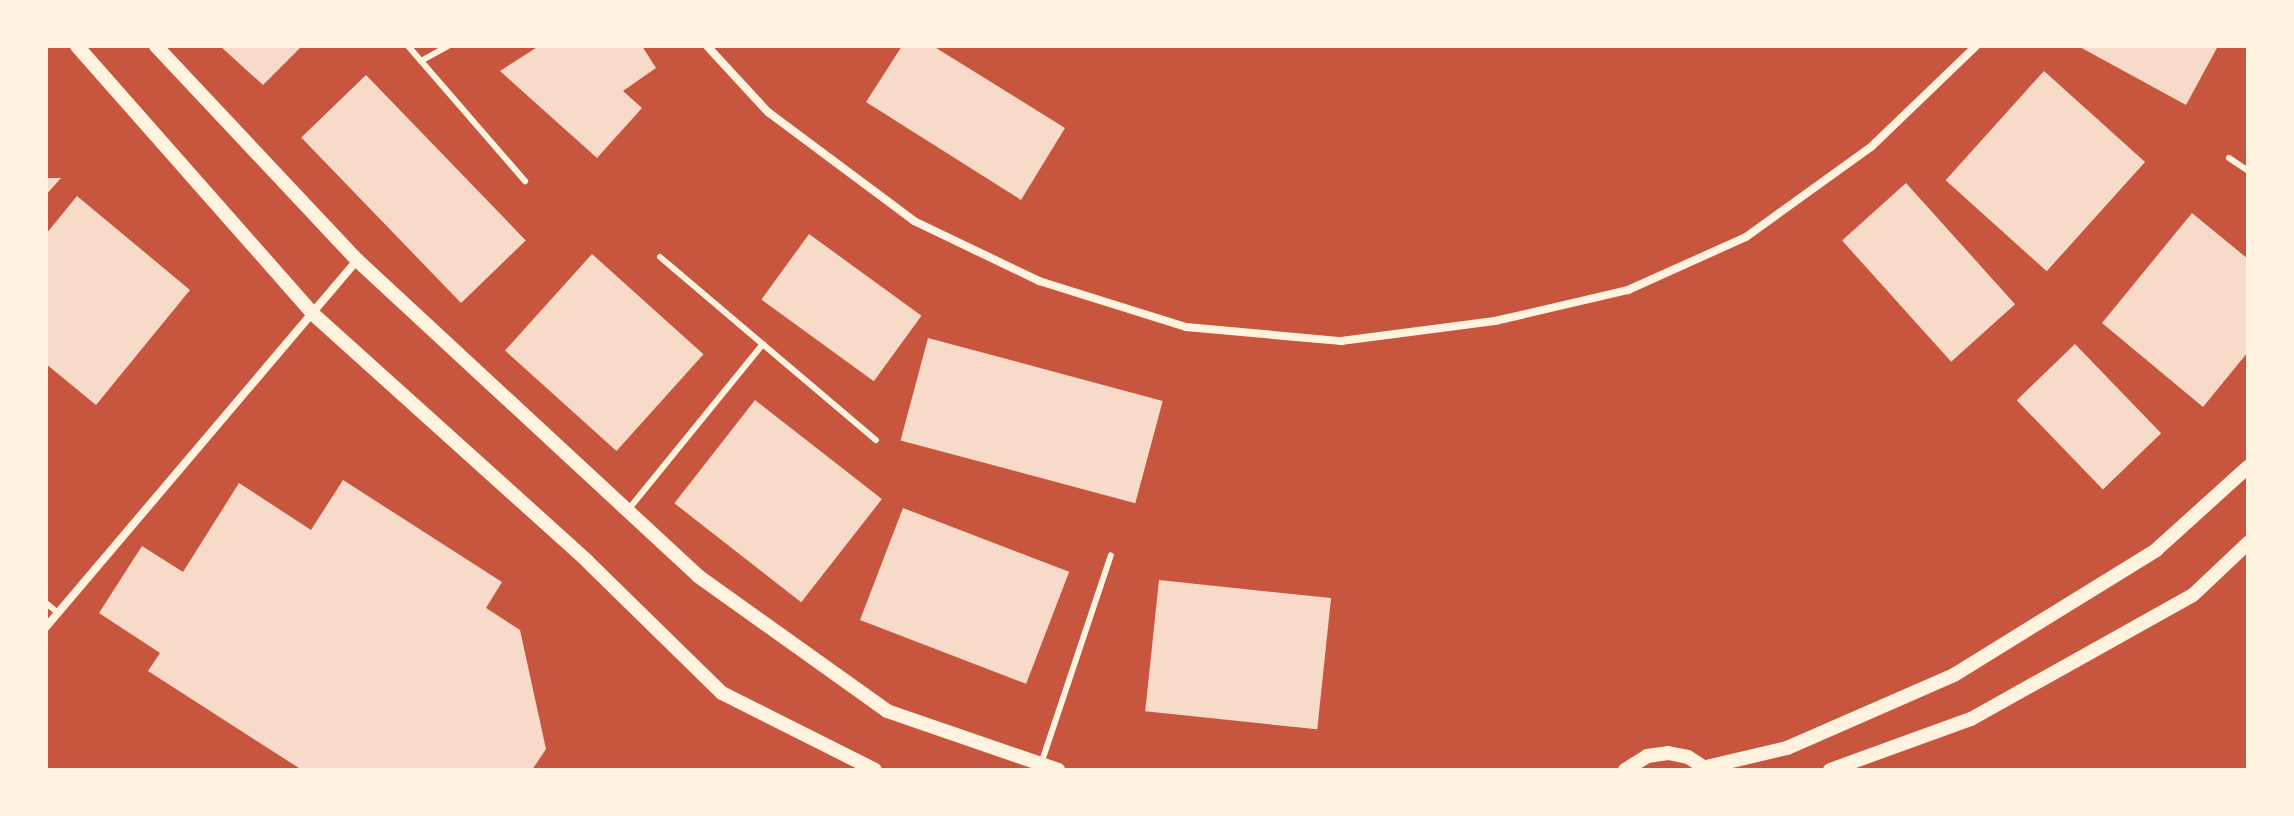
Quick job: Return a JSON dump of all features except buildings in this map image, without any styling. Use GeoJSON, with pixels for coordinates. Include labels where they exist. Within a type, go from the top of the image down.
{"type":"FeatureCollection","features":[{"type":"Feature","properties":{"kind":"street"},"geometry":{"type":"LineString","coordinates":[[77,46],[312,313],[587,561],[722,693],[875,770]]}},
{"type":"Feature","properties":{"kind":"street"},"geometry":{"type":"LineString","coordinates":[[156,46],[357,260],[698,576],[887,711],[1058,770]]}},
{"type":"Feature","properties":{"kind":"street"},"geometry":{"type":"LineString","coordinates":[[707,46],[768,112],[914,221],[1039,281],[1186,327],[1341,341],[1495,321],[1628,290],[1746,237],[1871,147],[1976,46]]}},
{"type":"Feature","properties":{"kind":"street"},"geometry":{"type":"LineString","coordinates":[[46,627],[357,260]]}},
{"type":"Feature","properties":{"kind":"street"},"geometry":{"type":"LineString","coordinates":[[1625,770],[1647,756],[1668,753],[1707,769],[1787,748],[1954,675],[2156,550],[2248,467]]}},
{"type":"Feature","properties":{"kind":"street"},"geometry":{"type":"LineString","coordinates":[[1830,770],[1971,719],[2193,595],[2248,543]]}},
{"type":"Feature","properties":{"kind":"lane"},"geometry":{"type":"LineString","coordinates":[[408,46],[525,181]]}},
{"type":"Feature","properties":{"kind":"lane"},"geometry":{"type":"LineString","coordinates":[[421,61],[448,46]]}},
{"type":"Feature","properties":{"kind":"lane"},"geometry":{"type":"LineString","coordinates":[[2229,158],[2248,171]]}},
{"type":"Feature","properties":{"kind":"lane"},"geometry":{"type":"LineString","coordinates":[[660,257],[876,440]]}},
{"type":"Feature","properties":{"kind":"lane"},"geometry":{"type":"LineString","coordinates":[[628,510],[763,344]]}},
{"type":"Feature","properties":{"kind":"lane"},"geometry":{"type":"LineString","coordinates":[[1041,766],[1111,555]]}},
{"type":"Feature","properties":{"kind":"lane"},"geometry":{"type":"LineString","coordinates":[[46,603],[58,613]]}}]}
